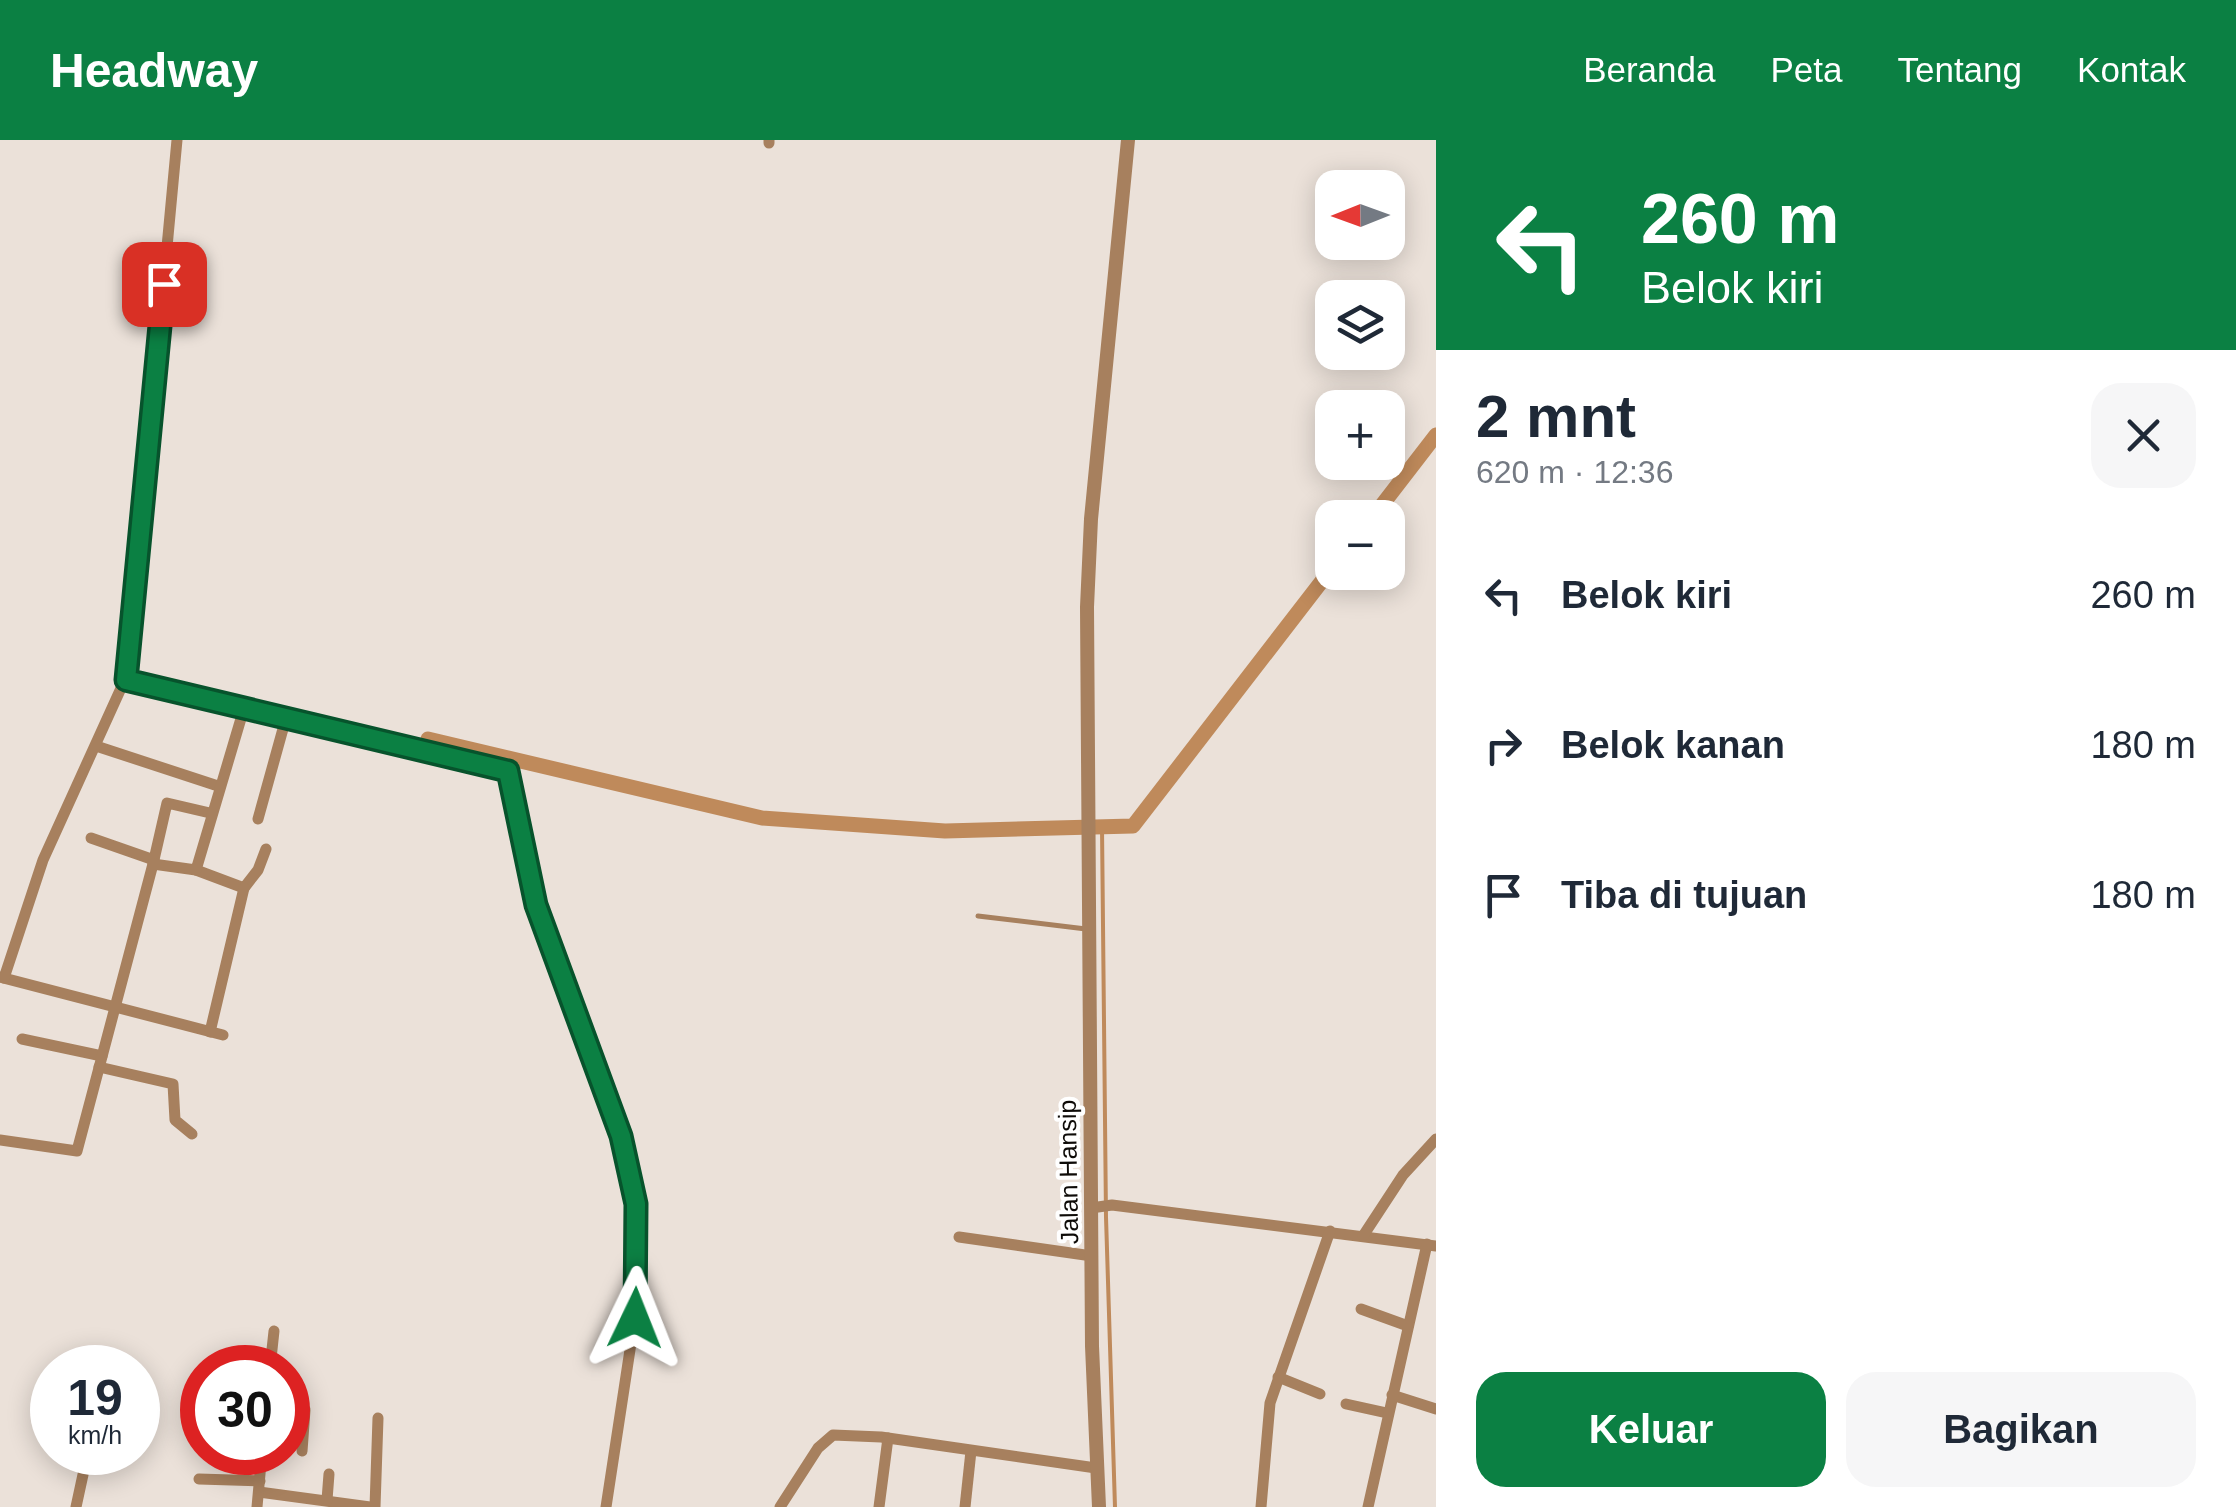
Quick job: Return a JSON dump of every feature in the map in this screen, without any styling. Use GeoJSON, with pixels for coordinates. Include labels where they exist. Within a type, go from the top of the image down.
{"type":"FeatureCollection","features":[{"type":"Feature","properties":{"kind":"street"},"geometry":{"type":"LineString","coordinates":[[177,140],[126,678],[43,860],[2,978],[216,1034],[244,888],[258,870],[266,849]]}},
{"type":"Feature","properties":{"kind":"street","name":"Jalan Hansip"},"geometry":{"type":"LineString","coordinates":[[1098,1507],[1092,1256],[1101,1207],[1088,929],[1086,608],[1128,140]]}},
{"type":"Feature","properties":{"kind":"street"},"geometry":{"type":"LineString","coordinates":[[126,678],[498,769],[536,905],[621,1136],[636,1204],[635,1318],[606,1507]]}},
{"type":"Feature","properties":{"kind":"street"},"geometry":{"type":"LineString","coordinates":[[196,870],[210,814],[218,806],[218,786],[244,706]]}},
{"type":"Feature","properties":{"kind":"street"},"geometry":{"type":"LineString","coordinates":[[258,819],[286,718]]}},
{"type":"Feature","properties":{"kind":"street"},"geometry":{"type":"LineString","coordinates":[[96,746],[218,786]]}},
{"type":"Feature","properties":{"kind":"street"},"geometry":{"type":"LineString","coordinates":[[0,1140],[75,1153],[167,803],[210,814]]}},
{"type":"Feature","properties":{"kind":"street"},"geometry":{"type":"LineString","coordinates":[[91,838],[154,862],[196,870],[244,888]]}},
{"type":"Feature","properties":{"kind":"street"},"geometry":{"type":"LineString","coordinates":[[22,1039],[173,1084],[175,1120],[192,1134]]}},
{"type":"Feature","properties":{"kind":"street"},"geometry":{"type":"LineString","coordinates":[[1363,1236],[1404,1175],[1436,1140]]}},
{"type":"Feature","properties":{"kind":"street"},"geometry":{"type":"LineString","coordinates":[[1101,1207],[1431,1245],[1387,1413],[1368,1507]]}},
{"type":"Feature","properties":{"kind":"street"},"geometry":{"type":"LineString","coordinates":[[1261,1507],[1270,1404],[1330,1232]]}},
{"type":"Feature","properties":{"kind":"street"},"geometry":{"type":"LineString","coordinates":[[959,1237],[1092,1256]]}},
{"type":"Feature","properties":{"kind":"street"},"geometry":{"type":"LineString","coordinates":[[1361,1310],[1408,1326]]}},
{"type":"Feature","properties":{"kind":"street"},"geometry":{"type":"LineString","coordinates":[[272,1345],[274,1331]]}},
{"type":"Feature","properties":{"kind":"street"},"geometry":{"type":"LineString","coordinates":[[1278,1378],[1320,1394]]}},
{"type":"Feature","properties":{"kind":"street"},"geometry":{"type":"LineString","coordinates":[[1392,1396],[1436,1409]]}},
{"type":"Feature","properties":{"kind":"street"},"geometry":{"type":"LineString","coordinates":[[1346,1404],[1387,1413]]}},
{"type":"Feature","properties":{"kind":"street"},"geometry":{"type":"LineString","coordinates":[[198,1479],[372,1507],[378,1418]]}},
{"type":"Feature","properties":{"kind":"street"},"geometry":{"type":"LineString","coordinates":[[780,1507],[828,1437],[888,1438],[1096,1468]]}},
{"type":"Feature","properties":{"kind":"street"},"geometry":{"type":"LineString","coordinates":[[879,1507],[888,1438]]}},
{"type":"Feature","properties":{"kind":"street"},"geometry":{"type":"LineString","coordinates":[[964,1507],[971,1452]]}},
{"type":"Feature","properties":{"kind":"street"},"geometry":{"type":"LineString","coordinates":[[326,1500],[329,1474]]}},
{"type":"Feature","properties":{"kind":"street"},"geometry":{"type":"LineString","coordinates":[[76,1507],[83,1475]]}},
{"type":"Feature","properties":{"kind":"street"},"geometry":{"type":"LineString","coordinates":[[258,1507],[260,1475]]}},
{"type":"Feature","properties":{"kind":"lane"},"geometry":{"type":"LineString","coordinates":[[978,916],[1088,929]]}},
{"type":"Feature","properties":{"kind":"waterway"},"geometry":{"type":"LineString","coordinates":[[1386,500],[1436,435]]}},
{"type":"Feature","properties":{"kind":"waterway"},"geometry":{"type":"LineString","coordinates":[[428,739],[762,818],[945,831],[1133,826],[1315,590]]}},
{"type":"Feature","properties":{"kind":"waterway"},"geometry":{"type":"LineString","coordinates":[[1102,827],[1106,1217],[1115,1507]]}},
{"type":"Feature","properties":{"kind":"route"},"geometry":{"type":"LineString","coordinates":[[164,284],[126,680],[508,771],[512,810],[536,905],[621,1136],[636,1204],[635,1318]]}}]}
